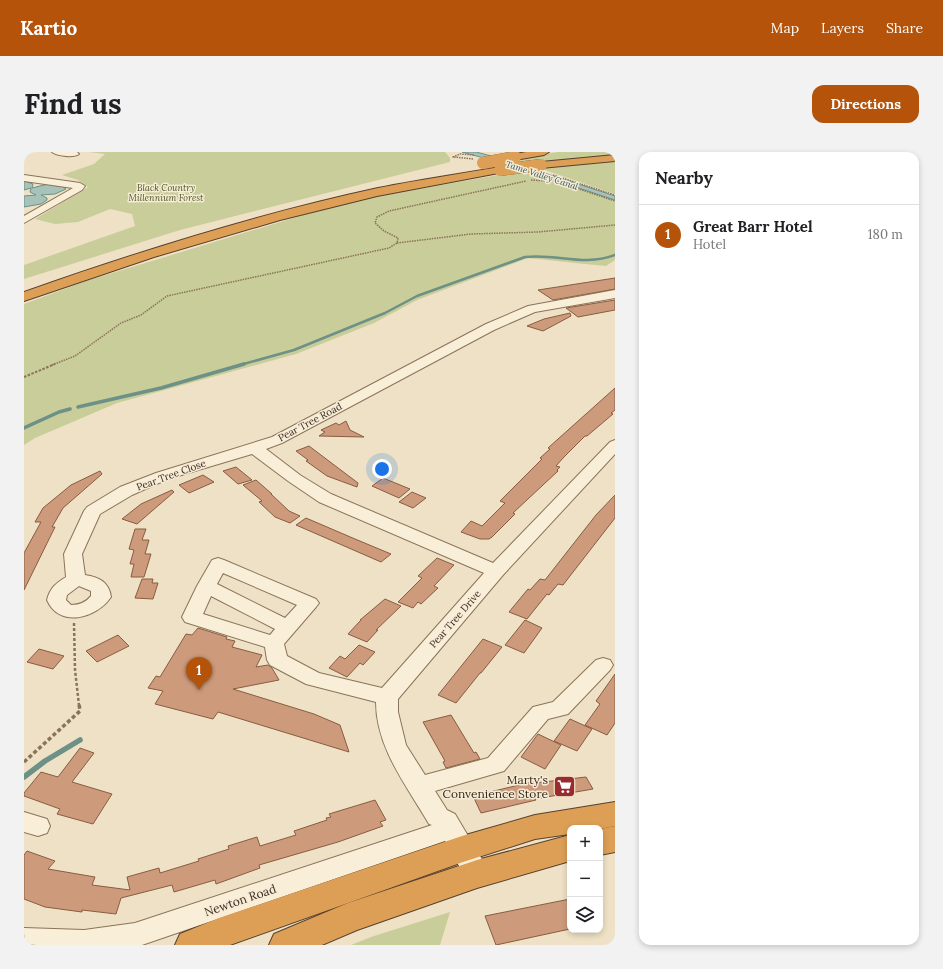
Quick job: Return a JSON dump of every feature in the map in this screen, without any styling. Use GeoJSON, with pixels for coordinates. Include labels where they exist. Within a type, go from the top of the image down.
{"type":"FeatureCollection","features":[{"type":"Feature","properties":{"kind":"highway"},"geometry":{"type":"LineString","coordinates":[[24,289],[142,250],[285,209],[479,159],[515,157],[544,152]]}},
{"type":"Feature","properties":{"kind":"highway"},"geometry":{"type":"LineString","coordinates":[[24,297],[185,244],[360,196],[438,180],[500,170],[615,158]]}},
{"type":"Feature","properties":{"kind":"highway","name":"Newton Road"},"geometry":{"type":"LineString","coordinates":[[192,945],[231,929],[455,848],[535,827],[615,814]]}},
{"type":"Feature","properties":{"kind":"highway"},"geometry":{"type":"LineString","coordinates":[[603,842],[615,840]]}},
{"type":"Feature","properties":{"kind":"highway","name":"Newton Road"},"geometry":{"type":"LineString","coordinates":[[286,945],[348,918],[455,848],[567,848]]}},
{"type":"Feature","properties":{"kind":"street"},"geometry":{"type":"LineString","coordinates":[[56,152],[75,154]]}},
{"type":"Feature","properties":{"kind":"street"},"geometry":{"type":"LineString","coordinates":[[24,178],[80,186],[24,220]]}},
{"type":"Feature","properties":{"kind":"street","name":"Pear Tree Road"},"geometry":{"type":"LineString","coordinates":[[254,448],[277,440],[496,324],[532,309],[615,294]]}},
{"type":"Feature","properties":{"kind":"street","name":"Pear Tree Drive"},"geometry":{"type":"LineString","coordinates":[[387,697],[496,571],[615,445]]}},
{"type":"Feature","properties":{"kind":"street"},"geometry":{"type":"LineString","coordinates":[[254,448],[294,478],[325,498],[496,571]]}},
{"type":"Feature","properties":{"kind":"street","name":"Pear Tree Close"},"geometry":{"type":"LineString","coordinates":[[76,580],[73,554],[93,511],[126,491],[162,476],[254,448]]}},
{"type":"Feature","properties":{"kind":"street"},"geometry":{"type":"LineString","coordinates":[[218,564],[309,603],[274,643],[192,617],[218,564]]}},
{"type":"Feature","properties":{"kind":"street"},"geometry":{"type":"LineString","coordinates":[[76,580],[87,581],[100,588],[101,596],[93,606],[73,612],[63,609],[57,605],[56,598],[59,591],[66,584],[76,580]]}},
{"type":"Feature","properties":{"kind":"street"},"geometry":{"type":"LineString","coordinates":[[206,586],[288,627]]}},
{"type":"Feature","properties":{"kind":"street"},"geometry":{"type":"LineString","coordinates":[[274,643],[277,660],[313,679],[387,697],[387,712],[395,746],[455,848]]}},
{"type":"Feature","properties":{"kind":"street"},"geometry":{"type":"LineString","coordinates":[[419,786],[496,764],[541,713],[560,708],[602,665]]}},
{"type":"Feature","properties":{"kind":"street","name":"Newton Road"},"geometry":{"type":"LineString","coordinates":[[24,941],[84,943],[135,935],[455,848]]}},
{"type":"Feature","properties":{"kind":"path"},"geometry":{"type":"LineString","coordinates":[[460,152],[479,159]]}},
{"type":"Feature","properties":{"kind":"path"},"geometry":{"type":"LineString","coordinates":[[468,154],[456,155],[453,157],[479,159]]}},
{"type":"Feature","properties":{"kind":"path"},"geometry":{"type":"LineString","coordinates":[[397,243],[398,238],[384,231],[375,223],[377,217],[389,211],[531,180],[548,181],[549,180],[547,178],[615,201]]}},
{"type":"Feature","properties":{"kind":"path"},"geometry":{"type":"LineString","coordinates":[[24,377],[76,356],[121,323],[141,315],[167,296],[389,248],[397,243],[471,234],[538,232],[615,225]]}},
{"type":"Feature","properties":{"kind":"path"},"geometry":{"type":"LineString","coordinates":[[24,762],[80,711],[75,670],[73,612]]}},
{"type":"Feature","properties":{"kind":"green space","name":"Black Country Millennium Forest"},"geometry":{"type":"Polygon","coordinates":[[[89,152],[445,152],[450,158],[450,162],[180,230],[24,279],[24,265],[135,226],[132,214],[110,209],[78,222],[55,224],[35,219],[88,187],[78,180],[62,175],[94,164],[105,154],[89,152]]]}},
{"type":"Feature","properties":{"kind":"green space"},"geometry":{"type":"Polygon","coordinates":[[[558,152],[615,152],[615,155],[530,164],[516,159],[558,152]]]}},
{"type":"Feature","properties":{"kind":"green space"},"geometry":{"type":"Polygon","coordinates":[[[615,161],[615,194],[539,168],[615,161]]]}},
{"type":"Feature","properties":{"kind":"green space"},"geometry":{"type":"Polygon","coordinates":[[[521,171],[535,176],[540,175],[615,200],[615,260],[606,266],[528,258],[417,300],[374,323],[296,354],[117,403],[35,438],[24,445],[24,304],[86,281],[323,209],[377,196],[521,171]]]}},
{"type":"Feature","properties":{"kind":"green space"},"geometry":{"type":"Polygon","coordinates":[[[450,912],[440,945],[351,945],[371,937],[450,912]]]}},
{"type":"Feature","properties":{"kind":"water","name":"Tame Valley Canal"},"geometry":{"type":"Polygon","coordinates":[[[462,152],[476,152],[495,157],[615,196],[615,200],[509,165],[462,152]]]}},
{"type":"Feature","properties":{"kind":"water"},"geometry":{"type":"Polygon","coordinates":[[[24,181],[33,184],[32,188],[48,184],[62,186],[66,189],[55,194],[41,195],[47,198],[47,200],[41,204],[24,207],[24,196],[36,195],[30,192],[31,188],[24,190],[24,181]]]}},
{"type":"Feature","properties":{"kind":"building"},"geometry":{"type":"Polygon","coordinates":[[[615,278],[615,289],[553,300],[538,290],[615,278]]]}},
{"type":"Feature","properties":{"kind":"building"},"geometry":{"type":"Polygon","coordinates":[[[615,300],[615,310],[578,317],[566,308],[615,300]]]}},
{"type":"Feature","properties":{"kind":"building"},"geometry":{"type":"Polygon","coordinates":[[[570,313],[571,316],[543,331],[527,326],[544,319],[570,313]]]}},
{"type":"Feature","properties":{"kind":"building"},"geometry":{"type":"Polygon","coordinates":[[[615,388],[615,410],[611,413],[613,414],[587,436],[585,436],[563,458],[556,466],[560,467],[557,470],[558,471],[513,513],[515,514],[492,537],[489,539],[480,539],[461,532],[471,521],[482,526],[505,503],[500,501],[542,459],[540,458],[550,449],[548,448],[615,388]]]}},
{"type":"Feature","properties":{"kind":"building"},"geometry":{"type":"Polygon","coordinates":[[[346,421],[350,430],[364,437],[319,436],[325,432],[321,430],[336,423],[339,425],[346,421]]]}},
{"type":"Feature","properties":{"kind":"building"},"geometry":{"type":"Polygon","coordinates":[[[309,446],[358,483],[357,487],[327,476],[306,461],[308,460],[296,451],[309,446]]]}},
{"type":"Feature","properties":{"kind":"building"},"geometry":{"type":"Polygon","coordinates":[[[236,467],[252,480],[238,484],[223,471],[236,467]]]}},
{"type":"Feature","properties":{"kind":"building"},"geometry":{"type":"Polygon","coordinates":[[[100,471],[102,474],[63,508],[52,527],[55,527],[24,590],[24,553],[41,522],[35,522],[43,508],[71,485],[100,471]]]}},
{"type":"Feature","properties":{"kind":"building"},"geometry":{"type":"Polygon","coordinates":[[[203,475],[214,482],[189,493],[179,485],[203,475]]]}},
{"type":"Feature","properties":{"kind":"building"},"geometry":{"type":"Polygon","coordinates":[[[383,478],[410,489],[399,498],[372,486],[383,478]]]}},
{"type":"Feature","properties":{"kind":"building"},"geometry":{"type":"Polygon","coordinates":[[[256,480],[289,511],[300,516],[290,523],[275,517],[259,502],[262,501],[243,485],[256,480]]]}},
{"type":"Feature","properties":{"kind":"building"},"geometry":{"type":"Polygon","coordinates":[[[172,490],[174,492],[137,524],[122,519],[141,504],[172,490]]]}},
{"type":"Feature","properties":{"kind":"building"},"geometry":{"type":"Polygon","coordinates":[[[412,492],[426,498],[413,508],[399,502],[412,492]]]}},
{"type":"Feature","properties":{"kind":"building"},"geometry":{"type":"Polygon","coordinates":[[[615,495],[615,518],[563,585],[558,584],[549,595],[547,594],[527,619],[509,612],[528,589],[530,590],[540,579],[545,580],[596,515],[615,495]]]}},
{"type":"Feature","properties":{"kind":"building"},"geometry":{"type":"Polygon","coordinates":[[[306,518],[391,554],[381,562],[296,525],[306,518]]]}},
{"type":"Feature","properties":{"kind":"building"},"geometry":{"type":"Polygon","coordinates":[[[135,529],[146,529],[142,540],[149,540],[145,554],[151,554],[144,577],[131,577],[134,564],[130,564],[134,550],[129,549],[135,529]]]}},
{"type":"Feature","properties":{"kind":"building"},"geometry":{"type":"Polygon","coordinates":[[[437,558],[454,565],[434,586],[438,588],[421,604],[418,602],[413,608],[398,602],[422,578],[418,576],[437,558]]]}},
{"type":"Feature","properties":{"kind":"building"},"geometry":{"type":"Polygon","coordinates":[[[142,579],[153,579],[152,583],[158,583],[153,599],[135,598],[142,579]]]}},
{"type":"Feature","properties":{"kind":"building"},"geometry":{"type":"Polygon","coordinates":[[[385,599],[401,606],[376,630],[378,630],[367,642],[348,634],[360,620],[385,599]]]}},
{"type":"Feature","properties":{"kind":"building"},"geometry":{"type":"Polygon","coordinates":[[[525,620],[542,628],[524,653],[505,645],[525,620]]]}},
{"type":"Feature","properties":{"kind":"building"},"geometry":{"type":"Polygon","coordinates":[[[198,628],[235,641],[232,647],[262,655],[256,667],[268,665],[272,668],[279,680],[233,689],[314,714],[340,725],[349,752],[218,712],[213,719],[155,704],[163,691],[148,688],[156,676],[160,677],[186,634],[192,635],[198,628]]]}},
{"type":"Feature","properties":{"kind":"building"},"geometry":{"type":"Polygon","coordinates":[[[118,635],[129,646],[97,662],[86,651],[118,635]]]}},
{"type":"Feature","properties":{"kind":"building"},"geometry":{"type":"Polygon","coordinates":[[[483,639],[502,647],[456,703],[438,695],[483,639]]]}},
{"type":"Feature","properties":{"kind":"building"},"geometry":{"type":"Polygon","coordinates":[[[359,645],[375,652],[363,665],[360,663],[347,677],[329,668],[340,656],[345,659],[359,645]]]}},
{"type":"Feature","properties":{"kind":"building"},"geometry":{"type":"Polygon","coordinates":[[[39,649],[64,656],[53,669],[27,662],[39,649]]]}},
{"type":"Feature","properties":{"kind":"building"},"geometry":{"type":"Polygon","coordinates":[[[615,674],[615,723],[607,735],[585,725],[600,704],[596,701],[615,674]]]}},
{"type":"Feature","properties":{"kind":"building"},"geometry":{"type":"Polygon","coordinates":[[[451,715],[474,753],[476,752],[480,759],[446,768],[443,762],[445,761],[423,722],[451,715]]]}},
{"type":"Feature","properties":{"kind":"building"},"geometry":{"type":"Polygon","coordinates":[[[570,719],[592,729],[577,751],[554,741],[570,719]]]}},
{"type":"Feature","properties":{"kind":"building"},"geometry":{"type":"Polygon","coordinates":[[[538,734],[561,745],[545,769],[521,757],[538,734]]]}},
{"type":"Feature","properties":{"kind":"building"},"geometry":{"type":"Polygon","coordinates":[[[80,748],[94,753],[72,782],[112,794],[93,824],[57,814],[60,809],[24,796],[24,793],[41,772],[58,777],[80,748]]]}},
{"type":"Feature","properties":{"kind":"building"},"geometry":{"type":"Polygon","coordinates":[[[586,777],[593,789],[535,799],[536,800],[481,813],[473,796],[536,781],[535,783],[586,777]]]}},
{"type":"Feature","properties":{"kind":"building"},"geometry":{"type":"Polygon","coordinates":[[[375,800],[386,820],[380,822],[383,826],[338,842],[259,865],[260,868],[216,884],[215,880],[174,892],[172,885],[121,898],[116,914],[82,910],[82,912],[45,907],[24,899],[24,855],[27,851],[55,861],[48,869],[95,877],[92,885],[130,890],[127,877],[159,868],[160,873],[199,861],[198,859],[229,849],[228,846],[257,837],[260,846],[296,835],[294,831],[327,820],[326,818],[331,817],[329,814],[375,800]]]}},
{"type":"Feature","properties":{"kind":"building"},"geometry":{"type":"Polygon","coordinates":[[[567,900],[567,930],[496,945],[485,916],[567,900]]]}},
{"type":"Feature","properties":{"kind":"waterway"},"geometry":{"type":"LineString","coordinates":[[240,365],[294,350],[385,313],[417,296],[525,257],[537,256],[592,260],[615,255]]}},
{"type":"Feature","properties":{"kind":"waterway"},"geometry":{"type":"LineString","coordinates":[[78,407],[161,388],[244,364]]}},
{"type":"Feature","properties":{"kind":"waterway"},"geometry":{"type":"LineString","coordinates":[[24,428],[59,412],[70,409]]}},
{"type":"Feature","properties":{"kind":"waterway"},"geometry":{"type":"LineString","coordinates":[[24,777],[45,761],[80,740]]}},
{"type":"Feature","properties":{"kind":"place","name":"Great Barr Hotel"},"geometry":{"type":"Point","coordinates":[199,690]}},
{"type":"Feature","properties":{"kind":"place","name":"Marty's Convenience Store"},"geometry":{"type":"Point","coordinates":[564,786]}}]}
